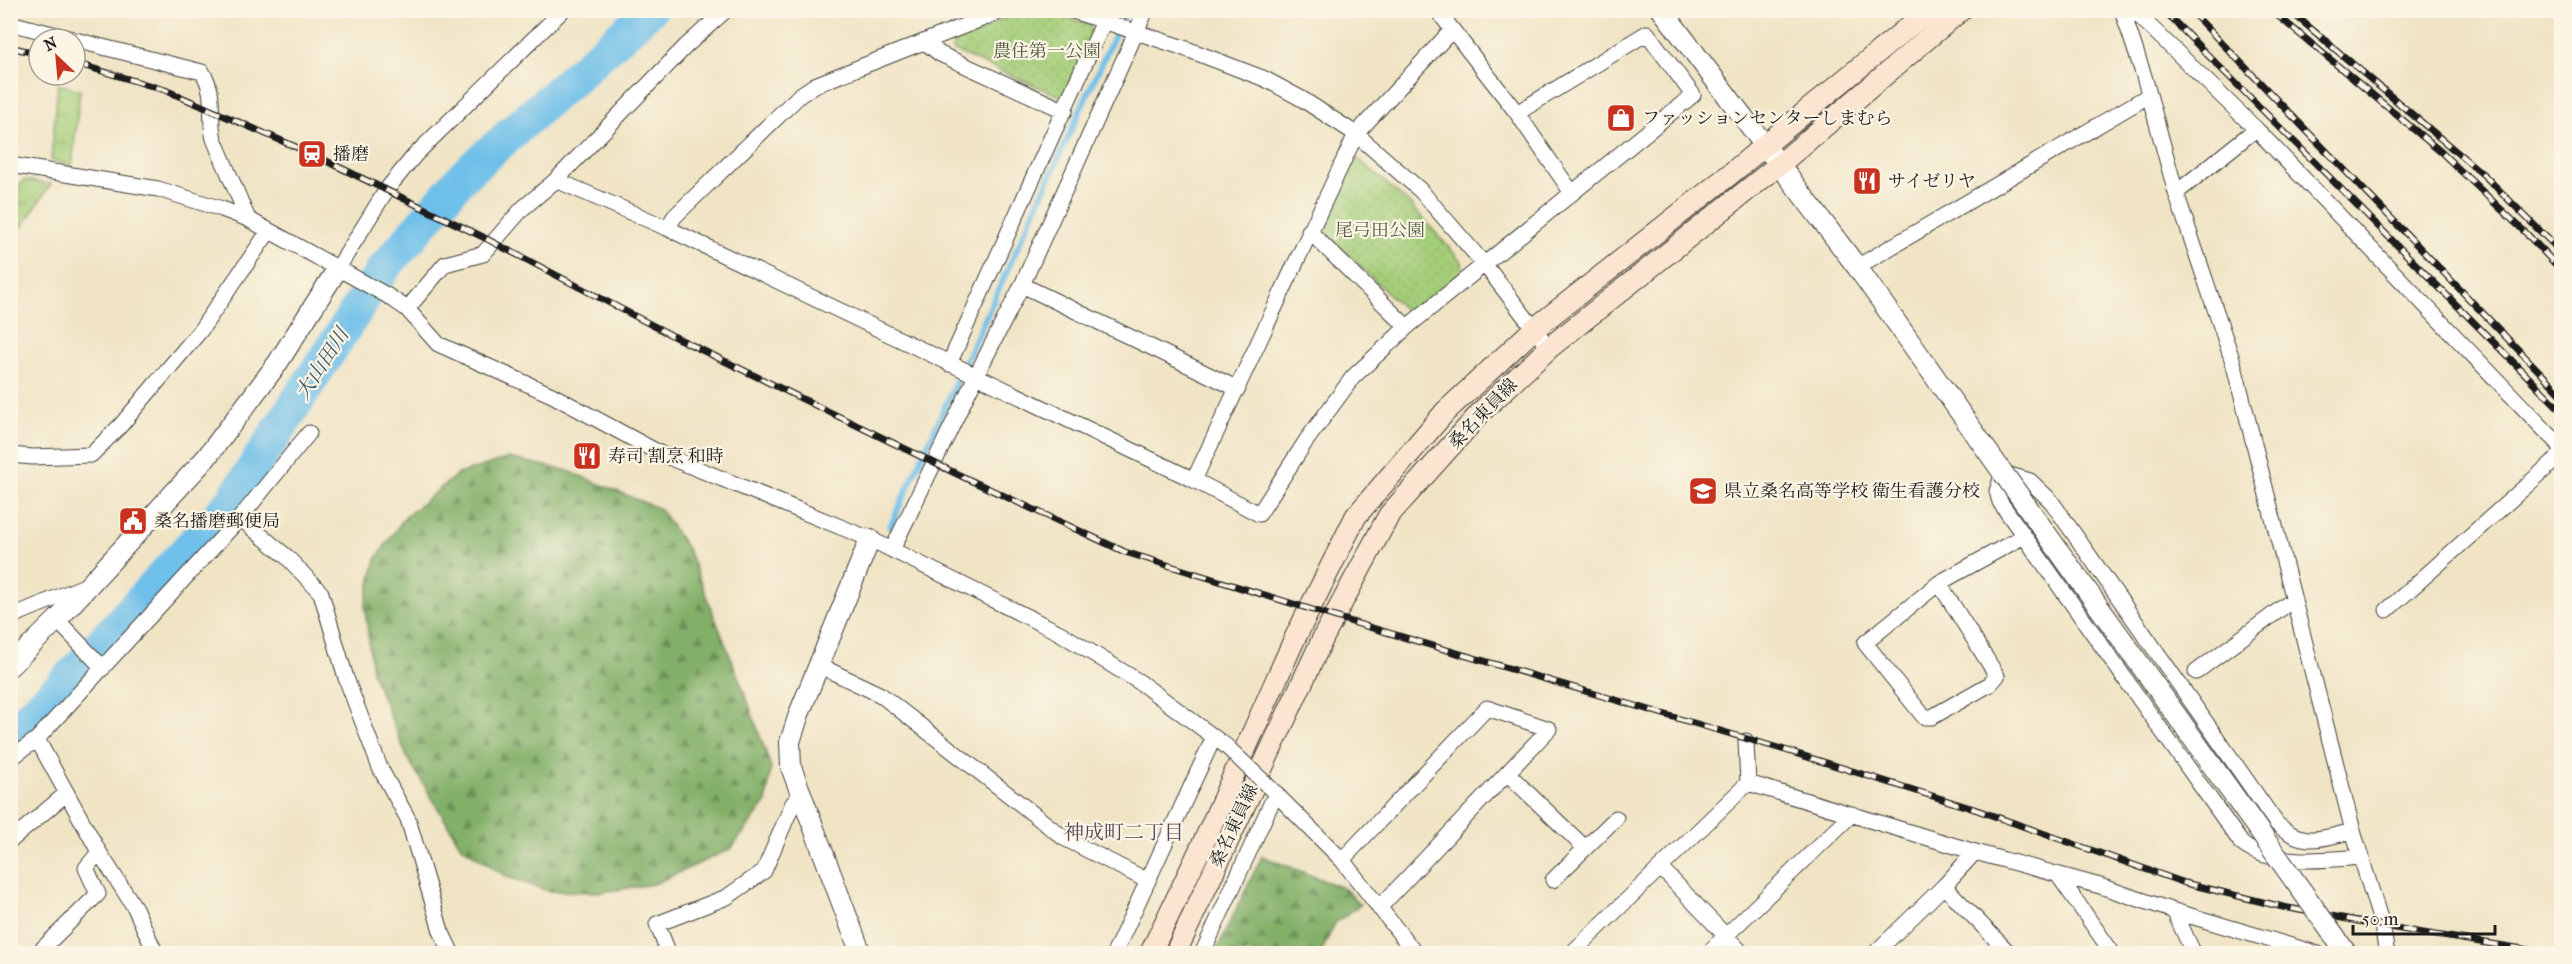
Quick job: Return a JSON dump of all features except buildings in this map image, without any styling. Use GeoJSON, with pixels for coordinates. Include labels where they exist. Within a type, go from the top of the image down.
{"type":"FeatureCollection","features":[{"type":"Feature","properties":{"kind":"main road","name":"桑名東員線"},"geometry":{"type":"LineString","coordinates":[[1150,954],[1206,837],[1294,640],[1356,516],[1445,412],[1534,330],[1766,146],[1929,10]]}},
{"type":"Feature","properties":{"kind":"main road","name":"桑名東員線"},"geometry":{"type":"LineString","coordinates":[[1175,954],[1324,636],[1389,515],[1483,410],[1549,348],[1780,164],[1961,10]]}},
{"type":"Feature","properties":{"kind":"street"},"geometry":{"type":"LineString","coordinates":[[10,666],[61,624],[90,584],[206,458],[277,364],[342,271],[387,189],[415,155],[562,10]]}},
{"type":"Feature","properties":{"kind":"street"},"geometry":{"type":"LineString","coordinates":[[407,309],[445,264],[483,254],[522,209],[556,180],[686,46],[726,10]]}},
{"type":"Feature","properties":{"kind":"street"},"geometry":{"type":"LineString","coordinates":[[667,228],[675,216],[800,95],[815,85],[1004,10]]}},
{"type":"Feature","properties":{"kind":"street"},"geometry":{"type":"LineString","coordinates":[[1070,10],[1117,24],[1265,79],[1302,99],[1356,134],[1420,190],[1485,265],[1549,348]]}},
{"type":"Feature","properties":{"kind":"street"},"geometry":{"type":"LineString","coordinates":[[951,365],[1065,111],[1117,24],[1146,10]]}},
{"type":"Feature","properties":{"kind":"street"},"geometry":{"type":"LineString","coordinates":[[1437,10],[1451,31],[1517,113],[1572,193]]}},
{"type":"Feature","properties":{"kind":"street"},"geometry":{"type":"LineString","coordinates":[[1662,10],[1740,116],[1780,164],[1857,267],[2347,954]]}},
{"type":"Feature","properties":{"kind":"street"},"geometry":{"type":"LineString","coordinates":[[2122,10],[2176,192],[2233,362],[2353,831],[2382,925],[2387,954]]}},
{"type":"Feature","properties":{"kind":"street"},"geometry":{"type":"LineString","coordinates":[[2133,10],[2256,129],[2562,448]]}},
{"type":"Feature","properties":{"kind":"street"},"geometry":{"type":"LineString","coordinates":[[10,23],[27,27]]}},
{"type":"Feature","properties":{"kind":"street"},"geometry":{"type":"LineString","coordinates":[[892,550],[972,375],[1022,285],[1117,24]]}},
{"type":"Feature","properties":{"kind":"street"},"geometry":{"type":"LineString","coordinates":[[1194,480],[1356,134],[1451,31]]}},
{"type":"Feature","properties":{"kind":"street"},"geometry":{"type":"LineString","coordinates":[[556,180],[667,228],[1194,480],[1259,514],[1306,441],[1353,377],[1407,327],[1692,95],[1647,33],[1517,113]]}},
{"type":"Feature","properties":{"kind":"street"},"geometry":{"type":"LineString","coordinates":[[925,42],[940,54],[1065,111]]}},
{"type":"Feature","properties":{"kind":"street"},"geometry":{"type":"LineString","coordinates":[[87,43],[202,72],[212,91],[211,129],[214,139],[248,219]]}},
{"type":"Feature","properties":{"kind":"street"},"geometry":{"type":"LineString","coordinates":[[1857,267],[2148,96]]}},
{"type":"Feature","properties":{"kind":"street"},"geometry":{"type":"LineString","coordinates":[[2176,192],[2256,129]]}},
{"type":"Feature","properties":{"kind":"street"},"geometry":{"type":"LineString","coordinates":[[10,165],[158,189],[248,219],[388,296],[407,309],[438,344],[552,395],[661,454],[870,539],[1060,633],[1141,682],[1220,742],[1342,860],[1416,954]]}},
{"type":"Feature","properties":{"kind":"street"},"geometry":{"type":"LineString","coordinates":[[10,455],[33,457],[91,455],[120,425],[200,331],[269,231]]}},
{"type":"Feature","properties":{"kind":"street"},"geometry":{"type":"LineString","coordinates":[[1309,231],[1407,327]]}},
{"type":"Feature","properties":{"kind":"street"},"geometry":{"type":"LineString","coordinates":[[1022,285],[1238,389]]}},
{"type":"Feature","properties":{"kind":"street"},"geometry":{"type":"LineString","coordinates":[[10,759],[37,739],[100,665],[240,518],[309,433]]}},
{"type":"Feature","properties":{"kind":"street"},"geometry":{"type":"LineString","coordinates":[[2387,610],[2562,454]]}},
{"type":"Feature","properties":{"kind":"street"},"geometry":{"type":"LineString","coordinates":[[2003,473],[1997,491],[2000,502],[2242,844],[2251,852],[2305,861],[2360,857]]}},
{"type":"Feature","properties":{"kind":"street"},"geometry":{"type":"LineString","coordinates":[[2003,473],[2030,481],[2051,501],[2277,824],[2290,836],[2315,840],[2353,831]]}},
{"type":"Feature","properties":{"kind":"street"},"geometry":{"type":"LineString","coordinates":[[240,518],[287,557],[321,593],[346,678],[380,768],[408,819],[441,931],[452,954]]}},
{"type":"Feature","properties":{"kind":"street"},"geometry":{"type":"LineString","coordinates":[[1939,583],[1997,676],[1990,684],[1932,717],[1924,717],[1865,644],[1939,583],[2024,536]]}},
{"type":"Feature","properties":{"kind":"street"},"geometry":{"type":"LineString","coordinates":[[861,954],[791,767],[790,742],[818,665],[870,539]]}},
{"type":"Feature","properties":{"kind":"street"},"geometry":{"type":"LineString","coordinates":[[10,617],[90,584]]}},
{"type":"Feature","properties":{"kind":"street"},"geometry":{"type":"LineString","coordinates":[[2196,672],[2294,599]]}},
{"type":"Feature","properties":{"kind":"street"},"geometry":{"type":"LineString","coordinates":[[61,624],[100,665]]}},
{"type":"Feature","properties":{"kind":"street"},"geometry":{"type":"LineString","coordinates":[[818,665],[881,695],[1064,838],[1148,881]]}},
{"type":"Feature","properties":{"kind":"street"},"geometry":{"type":"LineString","coordinates":[[1342,860],[1487,708],[1549,729],[1379,908]]}},
{"type":"Feature","properties":{"kind":"street"},"geometry":{"type":"LineString","coordinates":[[37,739],[99,852],[135,908],[156,954]]}},
{"type":"Feature","properties":{"kind":"street"},"geometry":{"type":"LineString","coordinates":[[1571,954],[1748,783],[1746,741]]}},
{"type":"Feature","properties":{"kind":"street"},"geometry":{"type":"LineString","coordinates":[[1114,954],[1148,881],[1220,742]]}},
{"type":"Feature","properties":{"kind":"street"},"geometry":{"type":"LineString","coordinates":[[1508,773],[1585,848]]}},
{"type":"Feature","properties":{"kind":"street"},"geometry":{"type":"LineString","coordinates":[[1748,783],[1975,852],[2100,886],[2174,911],[2318,954]]}},
{"type":"Feature","properties":{"kind":"street"},"geometry":{"type":"LineString","coordinates":[[1202,954],[1271,789]]}},
{"type":"Feature","properties":{"kind":"street"},"geometry":{"type":"LineString","coordinates":[[10,841],[67,793]]}},
{"type":"Feature","properties":{"kind":"street"},"geometry":{"type":"LineString","coordinates":[[669,954],[657,924],[727,897],[764,871],[793,803],[802,795]]}},
{"type":"Feature","properties":{"kind":"street"},"geometry":{"type":"LineString","coordinates":[[1707,954],[1852,814]]}},
{"type":"Feature","properties":{"kind":"street"},"geometry":{"type":"LineString","coordinates":[[1553,880],[1616,818]]}},
{"type":"Feature","properties":{"kind":"street"},"geometry":{"type":"LineString","coordinates":[[37,954],[98,894],[86,868],[99,852]]}},
{"type":"Feature","properties":{"kind":"street"},"geometry":{"type":"LineString","coordinates":[[1874,954],[1944,886],[1975,852]]}},
{"type":"Feature","properties":{"kind":"street"},"geometry":{"type":"LineString","coordinates":[[1661,868],[1743,954]]}},
{"type":"Feature","properties":{"kind":"street"},"geometry":{"type":"LineString","coordinates":[[2058,875],[2113,954]]}},
{"type":"Feature","properties":{"kind":"street"},"geometry":{"type":"LineString","coordinates":[[1944,886],[2010,954]]}},
{"type":"Feature","properties":{"kind":"street"},"geometry":{"type":"LineString","coordinates":[[2174,911],[2194,954]]}},
{"type":"Feature","properties":{"kind":"green space","name":"農住第一公園"},"geometry":{"type":"Polygon","coordinates":[[[1021,11],[1043,11],[1089,24],[1093,37],[1070,93],[1057,95],[952,50],[953,42],[1021,11]]]}},
{"type":"Feature","properties":{"kind":"green space"},"geometry":{"type":"Polygon","coordinates":[[[58,87],[80,90],[72,166],[51,160],[58,87]]]}},
{"type":"Feature","properties":{"kind":"green space","name":"尾弓田公園"},"geometry":{"type":"Polygon","coordinates":[[[1353,158],[1358,159],[1409,203],[1462,262],[1463,273],[1412,312],[1405,310],[1326,233],[1323,226],[1353,158]]]}},
{"type":"Feature","properties":{"kind":"green space"},"geometry":{"type":"Polygon","coordinates":[[[23,180],[51,184],[13,240],[11,238],[11,200],[23,180]]]}},
{"type":"Feature","properties":{"kind":"green space"},"geometry":{"type":"Polygon","coordinates":[[[509,458],[568,471],[660,509],[688,550],[747,699],[771,767],[766,803],[731,849],[654,884],[602,892],[549,891],[507,877],[461,846],[407,757],[372,672],[365,606],[376,559],[404,518],[458,474],[509,458]]]}},
{"type":"Feature","properties":{"kind":"green space"},"geometry":{"type":"Polygon","coordinates":[[[1262,856],[1345,889],[1360,905],[1335,923],[1321,953],[1215,953],[1262,856]]]}},
{"type":"Feature","properties":{"kind":"waterway","name":"大山田川"},"geometry":{"type":"LineString","coordinates":[[10,734],[69,678],[232,501],[384,268],[463,176],[650,10]]}},
{"type":"Feature","properties":{"kind":"waterway"},"geometry":{"type":"LineString","coordinates":[[890,527],[1126,10]]}},
{"type":"Feature","properties":{"kind":"railway"},"geometry":{"type":"LineString","coordinates":[[2163,10],[2562,411]]}},
{"type":"Feature","properties":{"kind":"railway"},"geometry":{"type":"LineString","coordinates":[[2190,10],[2562,395]]}},
{"type":"Feature","properties":{"kind":"railway"},"geometry":{"type":"LineString","coordinates":[[2271,10],[2441,152],[2526,233],[2562,271]]}},
{"type":"Feature","properties":{"kind":"railway"},"geometry":{"type":"LineString","coordinates":[[2289,10],[2485,176],[2562,253]]}},
{"type":"Feature","properties":{"kind":"railway"},"geometry":{"type":"LineString","coordinates":[[10,47],[27,51]]}},
{"type":"Feature","properties":{"kind":"railway"},"geometry":{"type":"LineString","coordinates":[[87,67],[165,90],[312,154],[483,237],[673,336],[957,474],[1125,552],[1974,809],[2185,883],[2283,907],[2417,932],[2555,954]]}},
{"type":"Feature","properties":{"kind":"place","name":"ファッションセンターしまむら"},"geometry":{"type":"Point","coordinates":[1621,118]}},
{"type":"Feature","properties":{"kind":"place","name":"播磨"},"geometry":{"type":"Point","coordinates":[312,154]}},
{"type":"Feature","properties":{"kind":"place","name":"サイゼリヤ"},"geometry":{"type":"Point","coordinates":[1867,181]}},
{"type":"Feature","properties":{"kind":"place","name":"寿司 割烹 和時"},"geometry":{"type":"Point","coordinates":[587,456]}},
{"type":"Feature","properties":{"kind":"place","name":"県立桑名高等学校 衛生看護分校"},"geometry":{"type":"Point","coordinates":[1703,491]}},
{"type":"Feature","properties":{"kind":"place","name":"桑名播磨郵便局"},"geometry":{"type":"Point","coordinates":[133,521]}},
{"type":"Feature","properties":{"kind":"district","name":"神成町二丁目"},"geometry":{"type":"Point","coordinates":[1124,832]}}]}
